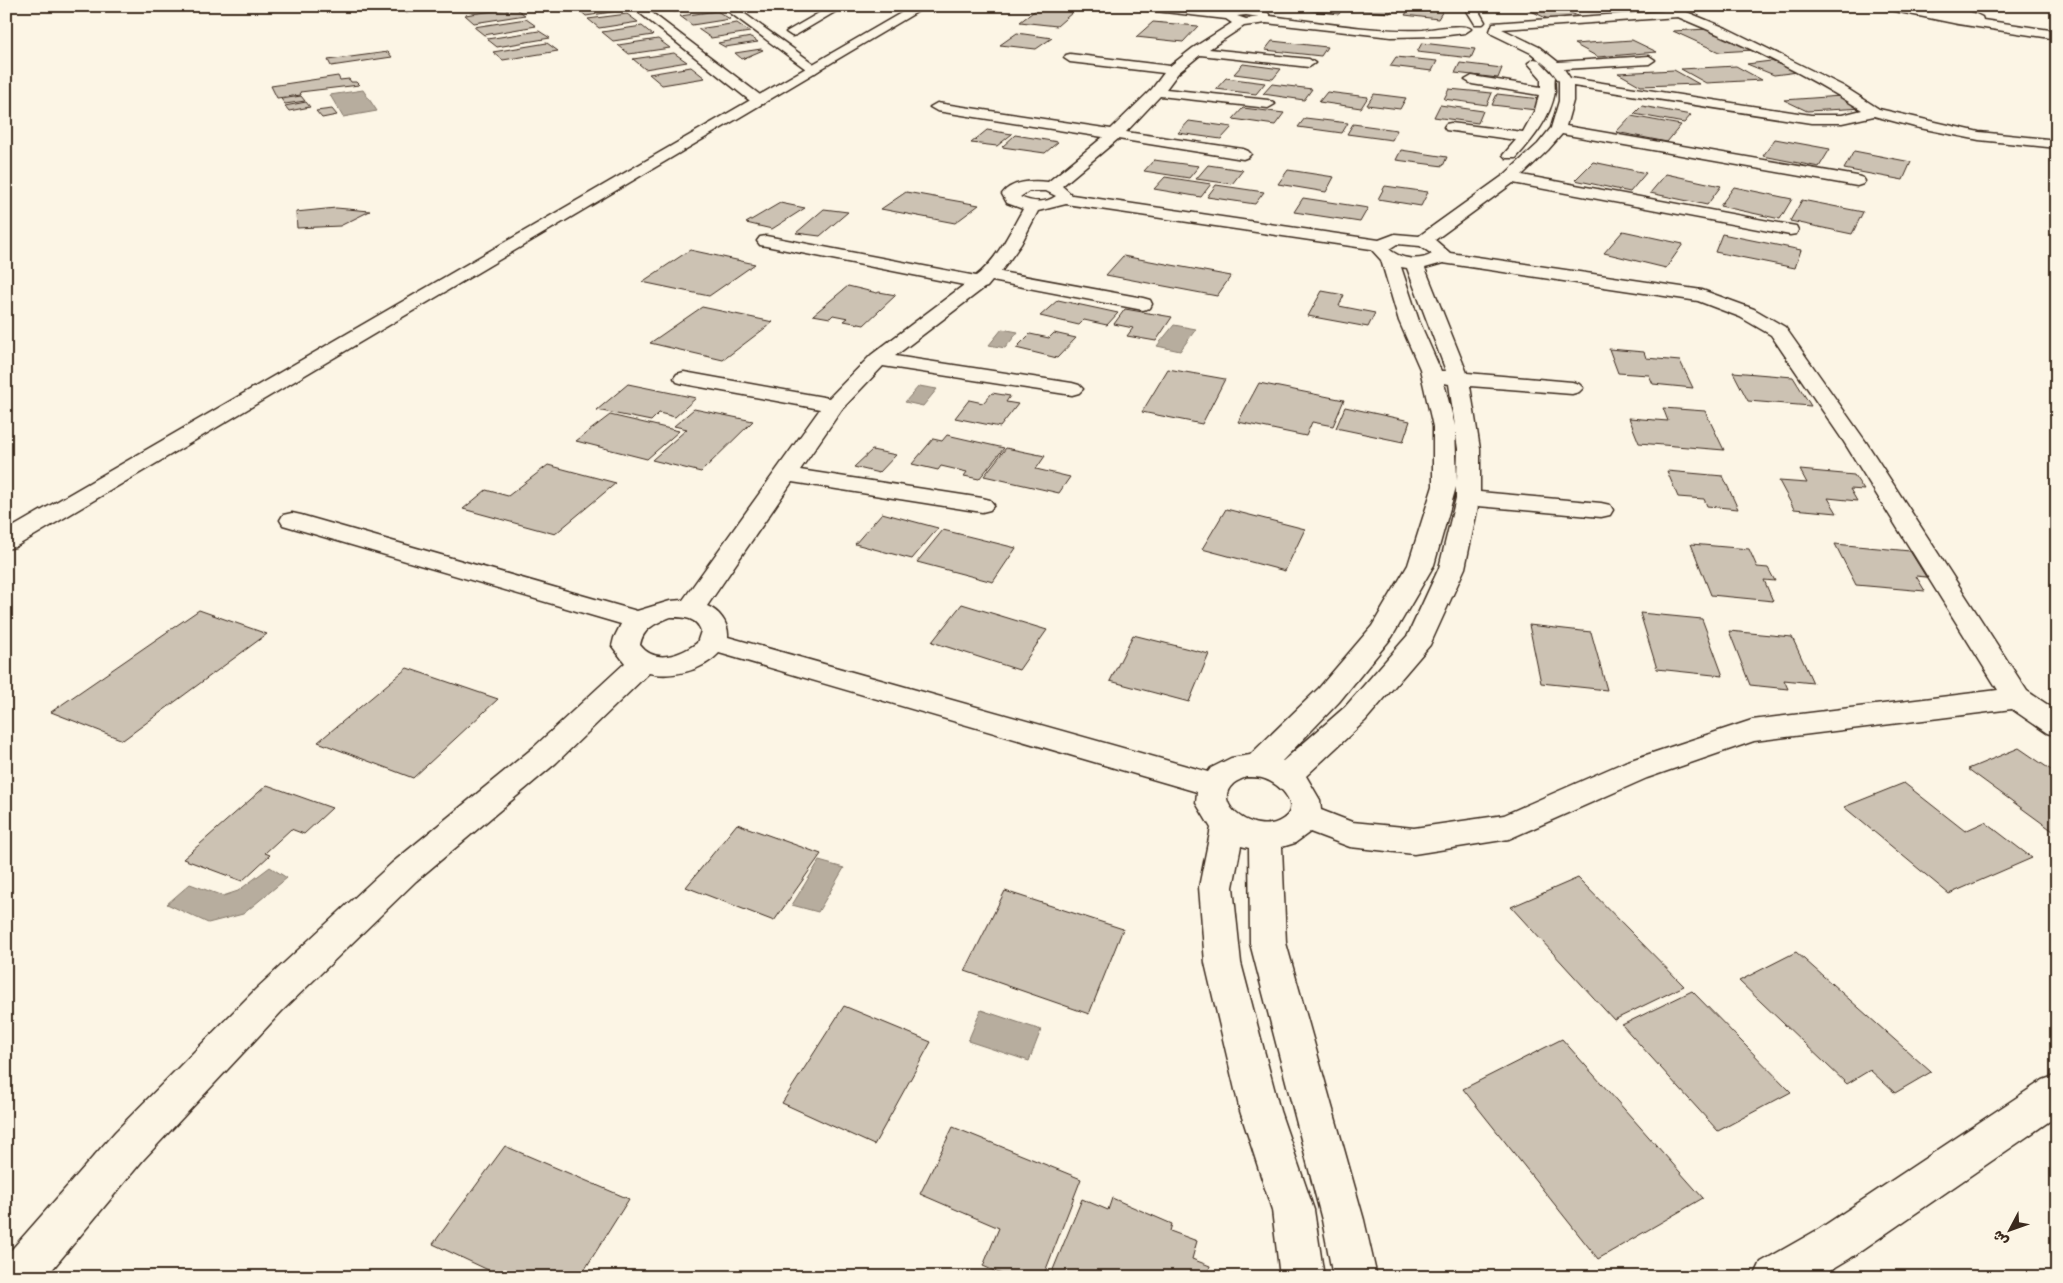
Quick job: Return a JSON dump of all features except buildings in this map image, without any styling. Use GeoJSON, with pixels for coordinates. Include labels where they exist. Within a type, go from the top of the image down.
{"type":"FeatureCollection","features":[{"type":"Feature","properties":{"kind":"street"},"geometry":{"type":"LineString","coordinates":[[636,6],[759,101]]}},
{"type":"Feature","properties":{"kind":"street"},"geometry":{"type":"LineString","coordinates":[[726,6],[815,68]]}},
{"type":"Feature","properties":{"kind":"street"},"geometry":{"type":"LineString","coordinates":[[792,32],[840,6]]}},
{"type":"Feature","properties":{"kind":"street"},"geometry":{"type":"LineString","coordinates":[[6,542],[922,6]]}},
{"type":"Feature","properties":{"kind":"street"},"geometry":{"type":"LineString","coordinates":[[1138,6],[1240,14],[1258,22],[1265,19],[1416,34],[1438,34],[1472,26],[1496,28],[1681,13]]}},
{"type":"Feature","properties":{"kind":"street"},"geometry":{"type":"LineString","coordinates":[[1458,6],[1472,26],[1512,46],[1538,66],[1548,77],[1548,92],[1541,114],[1528,137],[1498,166]]}},
{"type":"Feature","properties":{"kind":"street"},"geometry":{"type":"LineString","coordinates":[[1470,6],[1472,26]]}},
{"type":"Feature","properties":{"kind":"street"},"geometry":{"type":"LineString","coordinates":[[1662,6],[1773,55],[1838,89],[1874,112],[1923,125],[1978,136],[2057,144]]}},
{"type":"Feature","properties":{"kind":"street"},"geometry":{"type":"LineString","coordinates":[[1885,6],[1959,14]]}},
{"type":"Feature","properties":{"kind":"street"},"geometry":{"type":"LineString","coordinates":[[1897,6],[1959,14]]}},
{"type":"Feature","properties":{"kind":"street"},"geometry":{"type":"LineString","coordinates":[[1923,6],[2057,34]]}},
{"type":"Feature","properties":{"kind":"street"},"geometry":{"type":"LineString","coordinates":[[1240,14],[1173,70],[1157,92],[1057,193],[1052,204],[1033,206],[1018,203],[1010,197],[1010,194],[1026,186],[1057,193],[1388,248],[1418,252],[1438,248],[1441,253],[1440,257]]}},
{"type":"Feature","properties":{"kind":"street"},"geometry":{"type":"LineString","coordinates":[[1418,252],[1510,178],[1543,147],[1558,129],[1566,101],[1566,81],[1555,66],[1535,50],[1496,28]]}},
{"type":"Feature","properties":{"kind":"street"},"geometry":{"type":"LineString","coordinates":[[1197,50],[1309,63]]}},
{"type":"Feature","properties":{"kind":"street"},"geometry":{"type":"LineString","coordinates":[[1070,58],[1173,70]]}},
{"type":"Feature","properties":{"kind":"street"},"geometry":{"type":"LineString","coordinates":[[1555,66],[1649,60]]}},
{"type":"Feature","properties":{"kind":"street"},"geometry":{"type":"LineString","coordinates":[[1472,80],[1548,92]]}},
{"type":"Feature","properties":{"kind":"street"},"geometry":{"type":"LineString","coordinates":[[1566,81],[1811,119],[1842,119],[1874,112]]}},
{"type":"Feature","properties":{"kind":"street"},"geometry":{"type":"LineString","coordinates":[[1157,92],[1268,104]]}},
{"type":"Feature","properties":{"kind":"street"},"geometry":{"type":"LineString","coordinates":[[937,107],[1114,136],[1243,154]]}},
{"type":"Feature","properties":{"kind":"street"},"geometry":{"type":"LineString","coordinates":[[1451,127],[1528,137]]}},
{"type":"Feature","properties":{"kind":"street"},"geometry":{"type":"LineString","coordinates":[[1558,129],[1858,181]]}},
{"type":"Feature","properties":{"kind":"street"},"geometry":{"type":"LineString","coordinates":[[1510,178],[1790,230]]}},
{"type":"Feature","properties":{"kind":"street"},"geometry":{"type":"LineString","coordinates":[[691,609],[834,405],[878,359],[985,279],[1012,244],[1033,206]]}},
{"type":"Feature","properties":{"kind":"street"},"geometry":{"type":"LineString","coordinates":[[1388,248],[1410,228]]}},
{"type":"Feature","properties":{"kind":"street"},"geometry":{"type":"LineString","coordinates":[[766,241],[1143,304]]}},
{"type":"Feature","properties":{"kind":"street"},"geometry":{"type":"LineString","coordinates":[[1388,248],[1418,252],[1431,262],[1440,257],[1702,296],[1747,312],[1778,331],[1855,442],[2017,698],[2057,726]]}},
{"type":"Feature","properties":{"kind":"street"},"geometry":{"type":"LineString","coordinates":[[1258,766],[1329,696],[1382,631],[1421,565],[1445,486],[1444,427],[1432,376],[1409,321],[1388,248]]}},
{"type":"Feature","properties":{"kind":"street"},"geometry":{"type":"LineString","coordinates":[[1287,776],[1355,714],[1420,639],[1452,568],[1468,498],[1468,449],[1459,380],[1418,252]]}},
{"type":"Feature","properties":{"kind":"street"},"geometry":{"type":"LineString","coordinates":[[878,359],[1072,390]]}},
{"type":"Feature","properties":{"kind":"street"},"geometry":{"type":"LineString","coordinates":[[1432,376],[1459,380],[1572,388]]}},
{"type":"Feature","properties":{"kind":"street"},"geometry":{"type":"LineString","coordinates":[[684,378],[834,405]]}},
{"type":"Feature","properties":{"kind":"street"},"geometry":{"type":"LineString","coordinates":[[784,474],[982,506]]}},
{"type":"Feature","properties":{"kind":"street"},"geometry":{"type":"LineString","coordinates":[[1468,498],[1601,510]]}},
{"type":"Feature","properties":{"kind":"street"},"geometry":{"type":"LineString","coordinates":[[292,520],[640,621]]}},
{"type":"Feature","properties":{"kind":"street"},"geometry":{"type":"LineString","coordinates":[[670,609],[691,609],[710,618],[715,627],[712,642],[706,650],[694,658],[673,665],[657,666],[643,663],[630,654],[626,646],[630,630],[640,621],[654,613],[670,609]]}},
{"type":"Feature","properties":{"kind":"street"},"geometry":{"type":"LineString","coordinates":[[712,642],[1213,785]]}},
{"type":"Feature","properties":{"kind":"street"},"geometry":{"type":"LineString","coordinates":[[17,1277],[129,1146],[269,1000],[404,872],[545,755],[643,663]]}},
{"type":"Feature","properties":{"kind":"street"},"geometry":{"type":"LineString","coordinates":[[1304,817],[1350,834],[1414,841],[1509,827],[1636,770],[1752,732],[2017,698]]}},
{"type":"Feature","properties":{"kind":"street"},"geometry":{"type":"LineString","coordinates":[[1242,766],[1258,766],[1273,769],[1287,776],[1295,782],[1303,793],[1307,805],[1304,817],[1296,829],[1282,836],[1265,838],[1244,835],[1228,826],[1217,815],[1211,803],[1213,785],[1219,777],[1242,766]]}},
{"type":"Feature","properties":{"kind":"street"},"geometry":{"type":"LineString","coordinates":[[1228,826],[1216,887],[1223,963],[1260,1111],[1293,1210],[1302,1277]]}},
{"type":"Feature","properties":{"kind":"street"},"geometry":{"type":"LineString","coordinates":[[1265,838],[1268,943],[1343,1220],[1355,1277]]}},
{"type":"Feature","properties":{"kind":"street"},"geometry":{"type":"LineString","coordinates":[[1776,1277],[1834,1244],[2057,1093]]}},
{"type":"Feature","properties":{"kind":"shaded area"},"geometry":{"type":"Polygon","coordinates":[[[363,90],[377,111],[343,117],[330,95],[363,90]]]}},
{"type":"Feature","properties":{"kind":"shaded area"},"geometry":{"type":"Polygon","coordinates":[[[1174,325],[1196,329],[1180,351],[1157,346],[1174,325]]]}},
{"type":"Feature","properties":{"kind":"shaded area"},"geometry":{"type":"Polygon","coordinates":[[[1002,329],[1018,332],[1005,348],[989,345],[1002,329]]]}},
{"type":"Feature","properties":{"kind":"shaded area"},"geometry":{"type":"Polygon","coordinates":[[[919,386],[937,389],[923,406],[905,402],[919,386]]]}},
{"type":"Feature","properties":{"kind":"shaded area"},"geometry":{"type":"Polygon","coordinates":[[[819,861],[844,868],[818,912],[792,905],[819,861]]]}},
{"type":"Feature","properties":{"kind":"shaded area"},"geometry":{"type":"Polygon","coordinates":[[[270,867],[287,878],[243,914],[208,923],[167,904],[190,884],[223,896],[238,891],[270,867]]]}},
{"type":"Feature","properties":{"kind":"shaded area"},"geometry":{"type":"Polygon","coordinates":[[[981,1010],[1041,1030],[1029,1061],[968,1041],[981,1010]]]}}]}
